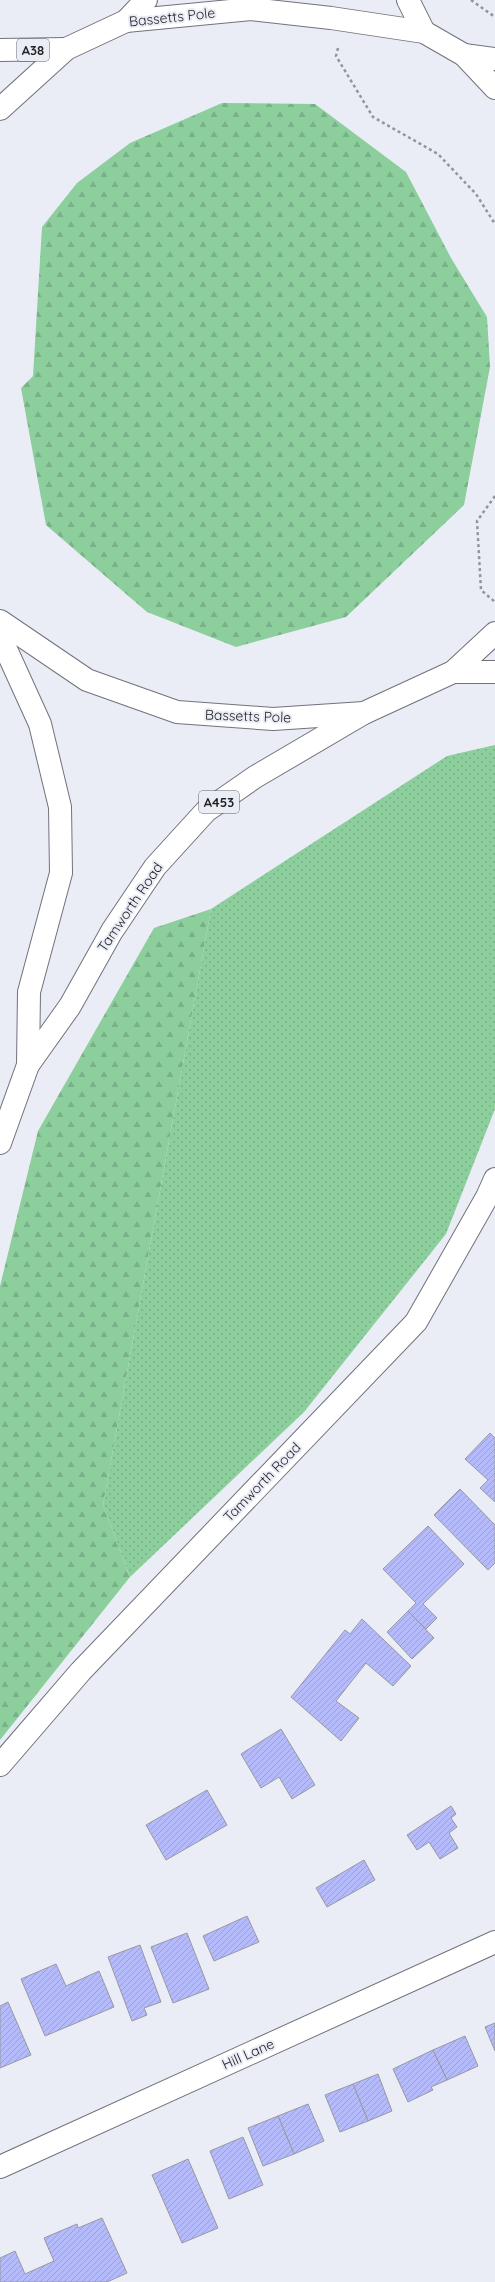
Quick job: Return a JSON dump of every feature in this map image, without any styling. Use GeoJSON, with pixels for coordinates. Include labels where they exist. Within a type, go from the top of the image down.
{"type":"FeatureCollection","features":[{"type":"Feature","properties":{"kind":"main road"},"geometry":{"type":"LineString","coordinates":[[126,21],[146,0]]}},
{"type":"Feature","properties":{"kind":"main road"},"geometry":{"type":"LineString","coordinates":[[408,0],[424,32]]}},
{"type":"Feature","properties":{"kind":"main road","name":"Bassetts Pole"},"geometry":{"type":"LineString","coordinates":[[0,109],[66,49],[126,21],[251,9],[424,32],[464,55],[495,88]]}},
{"type":"Feature","properties":{"kind":"main road","name":"A38"},"geometry":{"type":"LineString","coordinates":[[0,50],[66,49]]}},
{"type":"Feature","properties":{"kind":"main road"},"geometry":{"type":"LineString","coordinates":[[464,55],[495,59]]}},
{"type":"Feature","properties":{"kind":"main road","name":"Bassetts Pole"},"geometry":{"type":"LineString","coordinates":[[0,621],[87,680],[177,712],[273,719],[364,713],[453,672],[495,633]]}},
{"type":"Feature","properties":{"kind":"main road","name":"Tamworth Road"},"geometry":{"type":"LineString","coordinates":[[0,636],[40,724],[60,807],[61,873],[29,992],[28,1065]]}},
{"type":"Feature","properties":{"kind":"main road"},"geometry":{"type":"LineString","coordinates":[[453,672],[495,672]]}},
{"type":"Feature","properties":{"kind":"main road","name":"Tamworth Road"},"geometry":{"type":"LineString","coordinates":[[0,1143],[28,1065],[70,1006],[112,930],[155,867],[206,811],[255,777],[364,713]]}},
{"type":"Feature","properties":{"kind":"main road","name":"Tamworth Road"},"geometry":{"type":"LineString","coordinates":[[0,1765],[81,1671],[416,1322],[487,1197],[495,1179]]}},
{"type":"Feature","properties":{"kind":"main road","name":"Hill Lane"},"geometry":{"type":"LineString","coordinates":[[0,2167],[495,1942]]}},
{"type":"Feature","properties":{"kind":"path"},"geometry":{"type":"LineString","coordinates":[[471,0],[495,17]]}},
{"type":"Feature","properties":{"kind":"path"},"geometry":{"type":"LineString","coordinates":[[342,20],[336,56],[373,117],[438,154],[476,194],[495,224]]}},
{"type":"Feature","properties":{"kind":"path"},"geometry":{"type":"LineString","coordinates":[[495,496],[478,521],[481,590],[495,602]]}},
{"type":"Feature","properties":{"kind":"green space"},"geometry":{"type":"Polygon","coordinates":[[[222,103],[315,104],[406,172],[451,258],[487,317],[490,367],[464,505],[346,617],[236,647],[147,612],[46,525],[21,388],[33,376],[42,227],[77,183],[130,143],[222,103]]]}},
{"type":"Feature","properties":{"kind":"green space"},"geometry":{"type":"Polygon","coordinates":[[[495,745],[495,1109],[446,1234],[304,1412],[130,1577],[103,1505],[211,909],[447,756],[495,745]]]}},
{"type":"Feature","properties":{"kind":"green space"},"geometry":{"type":"Polygon","coordinates":[[[211,909],[103,1505],[130,1577],[0,1740],[0,1286],[38,1131],[154,928],[211,909]]]}},
{"type":"Feature","properties":{"kind":"building"},"geometry":{"type":"Polygon","coordinates":[[[490,1433],[495,1438],[495,1502],[480,1488],[488,1480],[465,1459],[490,1433]]]}},
{"type":"Feature","properties":{"kind":"building"},"geometry":{"type":"Polygon","coordinates":[[[460,1489],[495,1525],[495,1563],[488,1570],[434,1515],[460,1489]]]}},
{"type":"Feature","properties":{"kind":"building"},"geometry":{"type":"Polygon","coordinates":[[[428,1526],[464,1564],[423,1604],[437,1618],[426,1629],[408,1611],[416,1603],[383,1569],[428,1526]]]}},
{"type":"Feature","properties":{"kind":"building"},"geometry":{"type":"Polygon","coordinates":[[[408,1611],[434,1638],[412,1659],[387,1632],[408,1611]]]}},
{"type":"Feature","properties":{"kind":"building"},"geometry":{"type":"Polygon","coordinates":[[[362,1619],[411,1666],[393,1686],[366,1663],[336,1701],[359,1718],[341,1741],[291,1697],[345,1630],[350,1634],[362,1619]]]}},
{"type":"Feature","properties":{"kind":"building"},"geometry":{"type":"Polygon","coordinates":[[[281,1729],[315,1785],[292,1799],[279,1777],[261,1788],[241,1754],[281,1729]]]}},
{"type":"Feature","properties":{"kind":"building"},"geometry":{"type":"Polygon","coordinates":[[[207,1790],[227,1825],[166,1860],[146,1825],[207,1790]]]}},
{"type":"Feature","properties":{"kind":"building"},"geometry":{"type":"Polygon","coordinates":[[[451,1806],[456,1814],[451,1818],[457,1827],[449,1833],[458,1848],[440,1859],[429,1842],[417,1850],[407,1835],[451,1806]]]}},
{"type":"Feature","properties":{"kind":"building"},"geometry":{"type":"Polygon","coordinates":[[[364,1860],[375,1880],[327,1907],[316,1888],[364,1860]]]}},
{"type":"Feature","properties":{"kind":"building"},"geometry":{"type":"Polygon","coordinates":[[[247,1916],[259,1942],[214,1961],[203,1936],[247,1916]]]}},
{"type":"Feature","properties":{"kind":"building"},"geometry":{"type":"Polygon","coordinates":[[[187,1933],[209,1989],[173,2003],[151,1947],[187,1933]]]}},
{"type":"Feature","properties":{"kind":"building"},"geometry":{"type":"Polygon","coordinates":[[[140,1945],[161,2002],[144,2008],[147,2015],[132,2021],[108,1957],[140,1945]]]}},
{"type":"Feature","properties":{"kind":"building"},"geometry":{"type":"Polygon","coordinates":[[[56,1964],[66,1986],[99,1971],[114,2007],[45,2036],[21,1979],[56,1964]]]}},
{"type":"Feature","properties":{"kind":"building"},"geometry":{"type":"Polygon","coordinates":[[[8,2002],[31,2055],[0,2068],[0,2006],[8,2002]]]}},
{"type":"Feature","properties":{"kind":"building"},"geometry":{"type":"Polygon","coordinates":[[[495,2023],[495,2051],[485,2027],[495,2023]]]}},
{"type":"Feature","properties":{"kind":"building"},"geometry":{"type":"Polygon","coordinates":[[[465,2036],[478,2066],[447,2080],[433,2050],[465,2036]]]}},
{"type":"Feature","properties":{"kind":"building"},"geometry":{"type":"Polygon","coordinates":[[[433,2050],[447,2080],[431,2087],[433,2090],[408,2102],[393,2069],[433,2050]]]}},
{"type":"Feature","properties":{"kind":"building"},"geometry":{"type":"Polygon","coordinates":[[[378,2074],[392,2111],[368,2121],[353,2084],[378,2074]]]}},
{"type":"Feature","properties":{"kind":"building"},"geometry":{"type":"Polygon","coordinates":[[[353,2084],[368,2121],[340,2132],[325,2095],[353,2084]]]}},
{"type":"Feature","properties":{"kind":"building"},"geometry":{"type":"Polygon","coordinates":[[[308,2104],[324,2141],[294,2154],[278,2116],[308,2104]]]}},
{"type":"Feature","properties":{"kind":"building"},"geometry":{"type":"Polygon","coordinates":[[[278,2116],[294,2154],[263,2166],[248,2128],[278,2116]]]}},
{"type":"Feature","properties":{"kind":"building"},"geometry":{"type":"Polygon","coordinates":[[[243,2137],[263,2185],[229,2199],[210,2151],[243,2137]]]}},
{"type":"Feature","properties":{"kind":"building"},"geometry":{"type":"Polygon","coordinates":[[[188,2159],[218,2228],[182,2243],[152,2175],[188,2159]]]}},
{"type":"Feature","properties":{"kind":"building"},"geometry":{"type":"Polygon","coordinates":[[[102,2218],[127,2273],[107,2282],[0,2282],[0,2258],[15,2251],[25,2274],[54,2261],[44,2238],[77,2224],[78,2228],[102,2218]]]}}]}
